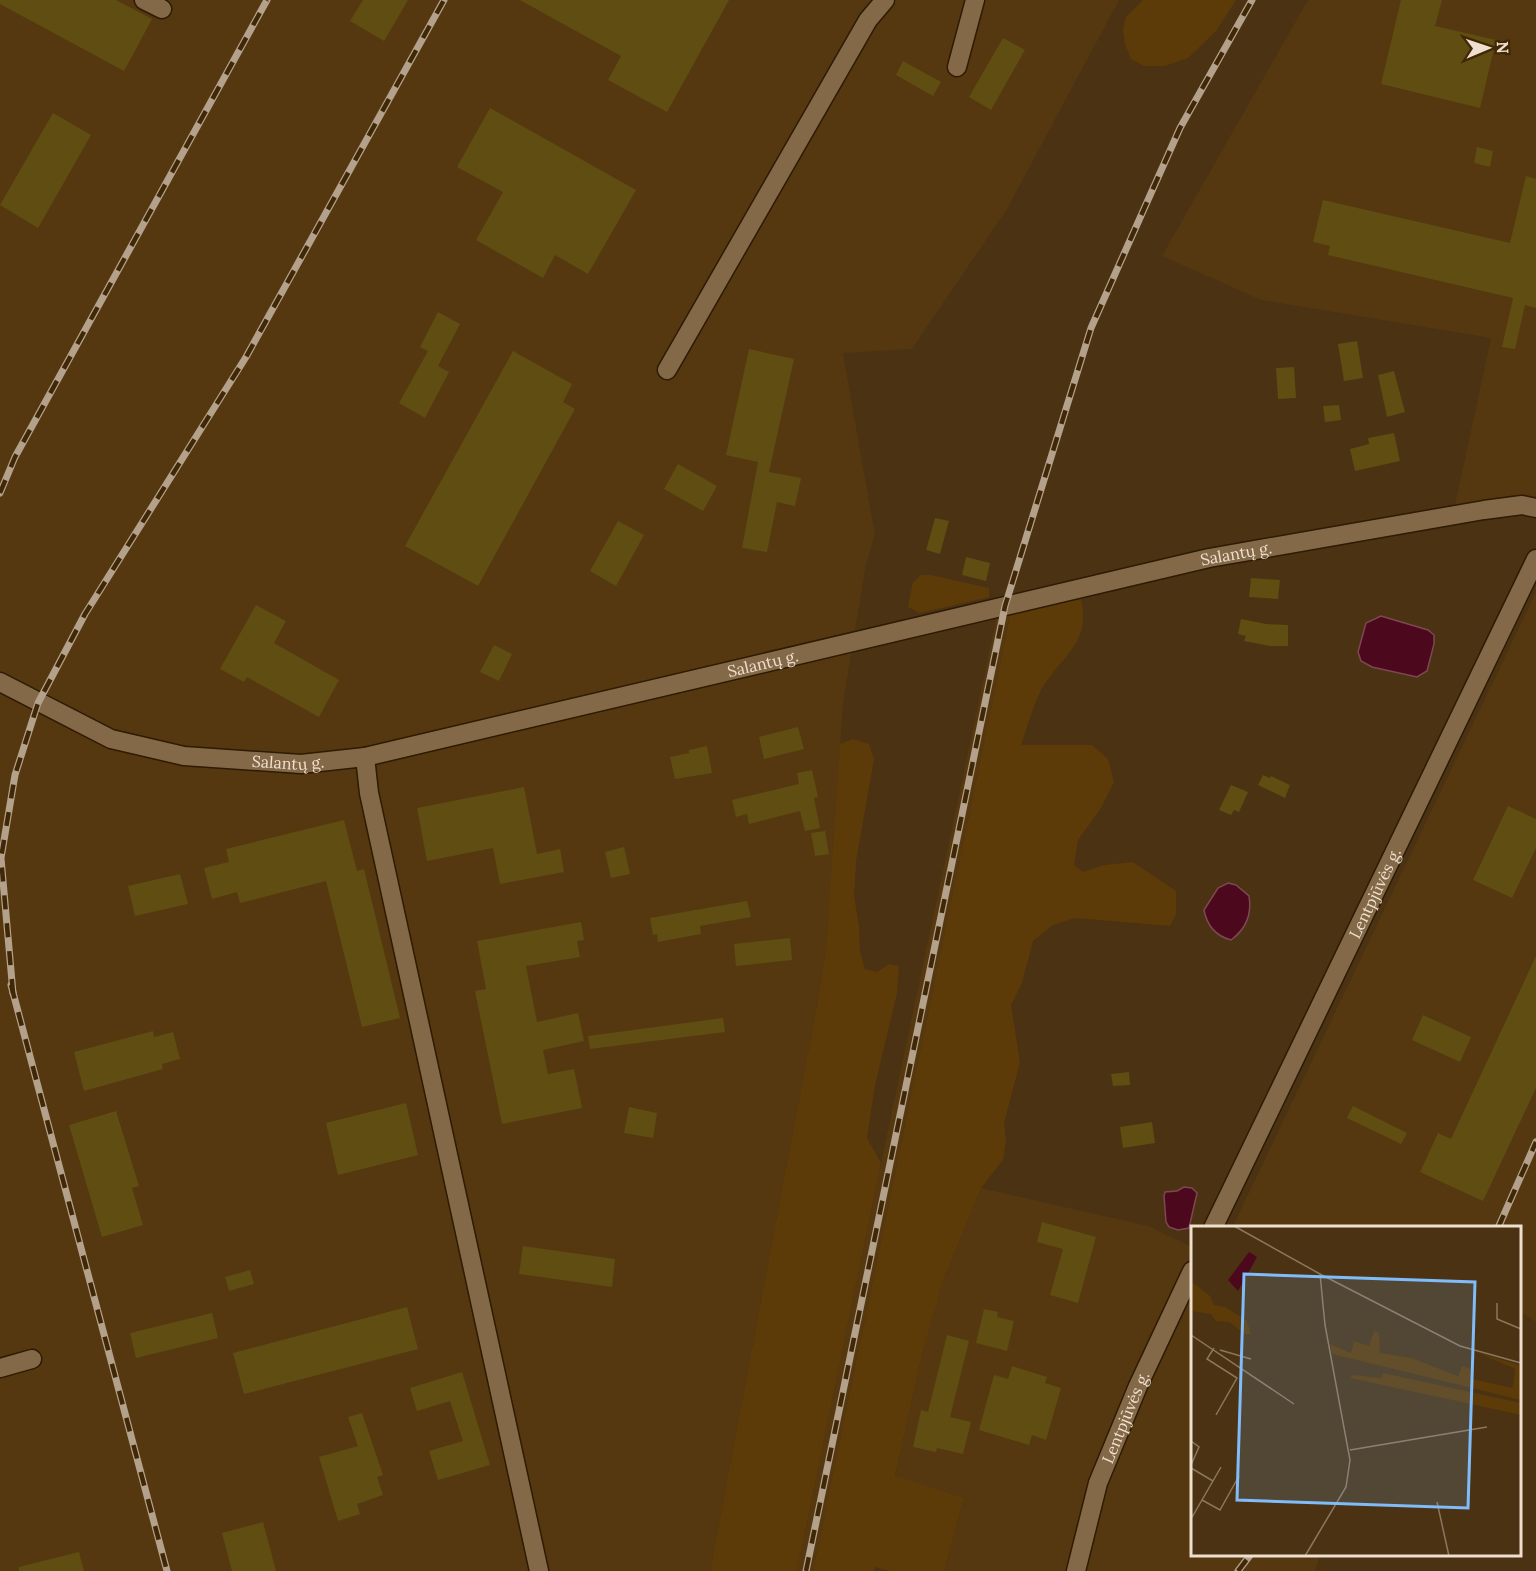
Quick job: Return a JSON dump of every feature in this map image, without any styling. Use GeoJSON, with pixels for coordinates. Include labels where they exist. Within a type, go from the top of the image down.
{"type":"FeatureCollection","features":[{"type":"Feature","properties":{"kind":"street"},"geometry":{"type":"LineString","coordinates":[[144,0],[162,9]]}},
{"type":"Feature","properties":{"kind":"street"},"geometry":{"type":"LineString","coordinates":[[667,370],[868,20],[885,0]]}},
{"type":"Feature","properties":{"kind":"street"},"geometry":{"type":"LineString","coordinates":[[957,67],[975,0]]}},
{"type":"Feature","properties":{"kind":"street","name":"Salantų g."},"geometry":{"type":"LineString","coordinates":[[0,682],[111,739],[184,756],[301,764],[365,758],[1209,558],[1484,510],[1522,505],[1536,508]]}},
{"type":"Feature","properties":{"kind":"street","name":"Lentpjūvės g."},"geometry":{"type":"LineString","coordinates":[[1213,1226],[1536,559]]}},
{"type":"Feature","properties":{"kind":"street"},"geometry":{"type":"LineString","coordinates":[[365,758],[369,793],[539,1571]]}},
{"type":"Feature","properties":{"kind":"street","name":"Lentpjūvės g."},"geometry":{"type":"LineString","coordinates":[[1076,1571],[1098,1483],[1138,1386],[1191,1273]]}},
{"type":"Feature","properties":{"kind":"street"},"geometry":{"type":"LineString","coordinates":[[0,1368],[32,1359]]}},
{"type":"Feature","properties":{"kind":"shaded area"},"geometry":{"type":"Polygon","coordinates":[[[0,0],[1119,0],[1007,209],[912,349],[843,353],[875,535],[866,564],[843,703],[826,949],[710,1571],[0,1571],[0,0]]]}},
{"type":"Feature","properties":{"kind":"shaded area"},"geometry":{"type":"Polygon","coordinates":[[[1143,0],[1236,0],[1216,31],[1188,58],[1165,66],[1144,66],[1131,59],[1123,30],[1126,17],[1143,0]]]}},
{"type":"Feature","properties":{"kind":"shaded area"},"geometry":{"type":"Polygon","coordinates":[[[1308,0],[1536,0],[1536,496],[1455,505],[1491,338],[1261,300],[1162,256],[1308,0]]]}},
{"type":"Feature","properties":{"kind":"shaded area"},"geometry":{"type":"Polygon","coordinates":[[[921,575],[931,575],[989,588],[989,597],[920,613],[908,607],[913,582],[921,575]]]}},
{"type":"Feature","properties":{"kind":"shaded area"},"geometry":{"type":"Polygon","coordinates":[[[1536,592],[1536,1322],[1521,1312],[1521,1226],[1233,1226],[1536,592]]]}},
{"type":"Feature","properties":{"kind":"shaded area"},"geometry":{"type":"Polygon","coordinates":[[[1081,599],[1083,615],[1078,640],[1040,692],[1021,745],[1092,745],[1108,759],[1114,782],[1101,808],[1078,840],[1074,865],[1083,872],[1104,865],[1133,862],[1176,891],[1176,914],[1170,926],[1075,918],[1053,925],[1033,941],[1022,983],[1011,1005],[1020,1062],[1004,1123],[1006,1141],[1003,1160],[981,1188],[943,1281],[922,1355],[895,1476],[964,1498],[944,1571],[889,1571],[875,1567],[874,1571],[813,1571],[1011,612],[1081,599]]]}},
{"type":"Feature","properties":{"kind":"shaded area"},"geometry":{"type":"Polygon","coordinates":[[[1011,612],[813,1571],[797,1571],[997,616],[1011,612]]]}},
{"type":"Feature","properties":{"kind":"shaded area"},"geometry":{"type":"Polygon","coordinates":[[[1381,616],[1428,630],[1434,635],[1427,671],[1417,677],[1372,667],[1361,661],[1358,652],[1366,623],[1381,616]]]}},
{"type":"Feature","properties":{"kind":"shaded area"},"geometry":{"type":"Polygon","coordinates":[[[853,739],[869,744],[874,759],[856,861],[854,895],[860,952],[865,969],[877,972],[889,964],[899,966],[897,993],[875,1085],[867,1138],[881,1163],[797,1571],[710,1571],[826,949],[840,744],[853,739]]]}},
{"type":"Feature","properties":{"kind":"shaded area"},"geometry":{"type":"Polygon","coordinates":[[[1228,883],[1236,885],[1249,896],[1250,903],[1247,921],[1231,940],[1213,930],[1204,910],[1218,888],[1228,883]]]}},
{"type":"Feature","properties":{"kind":"shaded area"},"geometry":{"type":"Polygon","coordinates":[[[1184,1187],[1192,1188],[1197,1193],[1189,1228],[1178,1230],[1169,1227],[1166,1222],[1164,1196],[1165,1192],[1177,1191],[1184,1187]]]}},
{"type":"Feature","properties":{"kind":"shaded area"},"geometry":{"type":"Polygon","coordinates":[[[981,1188],[1148,1226],[1191,1247],[1191,1556],[1320,1556],[1315,1571],[944,1571],[964,1498],[895,1477],[922,1355],[943,1281],[981,1188]]]}},
{"type":"Feature","properties":{"kind":"building"},"geometry":{"type":"Polygon","coordinates":[[[0,0],[116,0],[152,19],[124,71],[0,4],[0,0]]]}},
{"type":"Feature","properties":{"kind":"building"},"geometry":{"type":"Polygon","coordinates":[[[363,0],[408,0],[384,41],[350,21],[363,0]]]}},
{"type":"Feature","properties":{"kind":"building"},"geometry":{"type":"Polygon","coordinates":[[[520,0],[729,0],[667,112],[608,80],[621,56],[520,0]]]}},
{"type":"Feature","properties":{"kind":"building"},"geometry":{"type":"Polygon","coordinates":[[[1401,0],[1442,0],[1435,26],[1496,40],[1480,108],[1381,84],[1401,0]]]}},
{"type":"Feature","properties":{"kind":"building"},"geometry":{"type":"Polygon","coordinates":[[[1003,38],[1025,50],[991,110],[969,97],[1003,38]]]}},
{"type":"Feature","properties":{"kind":"building"},"geometry":{"type":"Polygon","coordinates":[[[903,61],[941,82],[933,96],[896,75],[903,61]]]}},
{"type":"Feature","properties":{"kind":"building"},"geometry":{"type":"Polygon","coordinates":[[[490,108],[636,190],[588,274],[555,255],[543,278],[476,240],[503,192],[457,167],[490,108]]]}},
{"type":"Feature","properties":{"kind":"building"},"geometry":{"type":"Polygon","coordinates":[[[53,113],[91,135],[38,228],[0,205],[53,113]]]}},
{"type":"Feature","properties":{"kind":"building"},"geometry":{"type":"Polygon","coordinates":[[[1477,147],[1493,151],[1490,167],[1474,163],[1477,147]]]}},
{"type":"Feature","properties":{"kind":"building"},"geometry":{"type":"Polygon","coordinates":[[[1526,176],[1536,179],[1536,308],[1525,305],[1515,349],[1502,347],[1513,298],[1328,255],[1330,246],[1313,242],[1323,200],[1510,243],[1526,176]]]}},
{"type":"Feature","properties":{"kind":"building"},"geometry":{"type":"Polygon","coordinates":[[[438,312],[460,324],[438,366],[449,372],[425,418],[399,403],[428,351],[420,347],[438,312]]]}},
{"type":"Feature","properties":{"kind":"building"},"geometry":{"type":"Polygon","coordinates":[[[1357,341],[1363,378],[1344,381],[1338,344],[1357,341]]]}},
{"type":"Feature","properties":{"kind":"building"},"geometry":{"type":"Polygon","coordinates":[[[749,349],[794,359],[769,472],[801,478],[795,506],[777,502],[767,552],[742,548],[758,462],[726,455],[749,349]]]}},
{"type":"Feature","properties":{"kind":"building"},"geometry":{"type":"Polygon","coordinates":[[[513,351],[572,384],[563,402],[575,409],[478,586],[405,546],[513,351]]]}},
{"type":"Feature","properties":{"kind":"building"},"geometry":{"type":"Polygon","coordinates":[[[1294,367],[1296,398],[1278,399],[1276,368],[1294,367]]]}},
{"type":"Feature","properties":{"kind":"building"},"geometry":{"type":"Polygon","coordinates":[[[1394,371],[1405,412],[1387,417],[1378,375],[1394,371]]]}},
{"type":"Feature","properties":{"kind":"building"},"geometry":{"type":"Polygon","coordinates":[[[1339,405],[1341,420],[1325,422],[1323,406],[1339,405]]]}},
{"type":"Feature","properties":{"kind":"building"},"geometry":{"type":"Polygon","coordinates":[[[1394,433],[1400,461],[1355,471],[1350,449],[1369,444],[1368,438],[1394,433]]]}},
{"type":"Feature","properties":{"kind":"building"},"geometry":{"type":"Polygon","coordinates":[[[678,464],[717,486],[703,511],[664,489],[678,464]]]}},
{"type":"Feature","properties":{"kind":"building"},"geometry":{"type":"Polygon","coordinates":[[[935,518],[949,521],[940,554],[926,550],[935,518]]]}},
{"type":"Feature","properties":{"kind":"building"},"geometry":{"type":"Polygon","coordinates":[[[618,521],[644,535],[616,586],[590,571],[618,521]]]}},
{"type":"Feature","properties":{"kind":"building"},"geometry":{"type":"Polygon","coordinates":[[[966,557],[990,563],[986,581],[962,575],[966,557]]]}},
{"type":"Feature","properties":{"kind":"building"},"geometry":{"type":"Polygon","coordinates":[[[1251,578],[1280,580],[1278,599],[1249,597],[1251,578]]]}},
{"type":"Feature","properties":{"kind":"building"},"geometry":{"type":"Polygon","coordinates":[[[256,605],[286,621],[274,643],[339,680],[319,717],[247,677],[244,682],[220,669],[256,605]]]}},
{"type":"Feature","properties":{"kind":"building"},"geometry":{"type":"Polygon","coordinates":[[[1241,619],[1288,625],[1288,646],[1270,646],[1244,641],[1246,636],[1238,634],[1241,619]]]}},
{"type":"Feature","properties":{"kind":"building"},"geometry":{"type":"Polygon","coordinates":[[[494,645],[512,654],[499,681],[480,672],[494,645]]]}},
{"type":"Feature","properties":{"kind":"building"},"geometry":{"type":"Polygon","coordinates":[[[798,727],[804,749],[764,759],[759,737],[798,727]]]}},
{"type":"Feature","properties":{"kind":"building"},"geometry":{"type":"Polygon","coordinates":[[[707,746],[712,773],[675,779],[670,757],[707,746]]]}},
{"type":"Feature","properties":{"kind":"building"},"geometry":{"type":"Polygon","coordinates":[[[812,770],[818,797],[814,798],[820,828],[805,831],[800,811],[749,824],[747,814],[736,817],[732,800],[799,784],[797,773],[812,770]]]}},
{"type":"Feature","properties":{"kind":"building"},"geometry":{"type":"Polygon","coordinates":[[[1263,775],[1270,778],[1271,776],[1290,785],[1285,798],[1258,785],[1263,775]]]}},
{"type":"Feature","properties":{"kind":"building"},"geometry":{"type":"Polygon","coordinates":[[[1231,785],[1248,792],[1239,812],[1234,810],[1231,815],[1219,810],[1231,785]]]}},
{"type":"Feature","properties":{"kind":"building"},"geometry":{"type":"Polygon","coordinates":[[[524,787],[537,854],[560,849],[564,872],[500,884],[493,848],[427,861],[417,808],[524,787]]]}},
{"type":"Feature","properties":{"kind":"building"},"geometry":{"type":"Polygon","coordinates":[[[1508,806],[1536,819],[1536,848],[1512,898],[1473,880],[1508,806]]]}},
{"type":"Feature","properties":{"kind":"building"},"geometry":{"type":"Polygon","coordinates":[[[344,820],[357,871],[364,869],[400,1018],[362,1027],[326,881],[240,903],[237,892],[212,899],[204,868],[229,862],[226,849],[344,820]]]}},
{"type":"Feature","properties":{"kind":"building"},"geometry":{"type":"Polygon","coordinates":[[[825,831],[829,854],[815,856],[811,833],[825,831]]]}},
{"type":"Feature","properties":{"kind":"building"},"geometry":{"type":"Polygon","coordinates":[[[624,847],[630,874],[611,878],[605,852],[624,847]]]}},
{"type":"Feature","properties":{"kind":"building"},"geometry":{"type":"Polygon","coordinates":[[[180,874],[188,904],[135,916],[128,886],[180,874]]]}},
{"type":"Feature","properties":{"kind":"building"},"geometry":{"type":"Polygon","coordinates":[[[747,901],[751,917],[700,926],[701,934],[658,942],[657,934],[653,935],[650,918],[747,901]]]}},
{"type":"Feature","properties":{"kind":"building"},"geometry":{"type":"Polygon","coordinates":[[[581,922],[584,940],[577,941],[580,957],[526,966],[537,1022],[578,1013],[584,1041],[543,1050],[548,1074],[574,1069],[582,1108],[502,1124],[475,991],[486,989],[477,941],[581,922]]]}},
{"type":"Feature","properties":{"kind":"building"},"geometry":{"type":"Polygon","coordinates":[[[790,938],[792,960],[736,966],[734,944],[790,938]]]}},
{"type":"Feature","properties":{"kind":"building"},"geometry":{"type":"Polygon","coordinates":[[[1536,956],[1536,1088],[1483,1201],[1420,1172],[1438,1133],[1451,1139],[1536,956]]]}},
{"type":"Feature","properties":{"kind":"building"},"geometry":{"type":"Polygon","coordinates":[[[1423,1015],[1471,1037],[1460,1062],[1412,1040],[1423,1015]]]}},
{"type":"Feature","properties":{"kind":"building"},"geometry":{"type":"Polygon","coordinates":[[[723,1018],[725,1032],[590,1049],[588,1036],[723,1018]]]}},
{"type":"Feature","properties":{"kind":"building"},"geometry":{"type":"Polygon","coordinates":[[[153,1031],[154,1037],[173,1032],[180,1059],[162,1064],[163,1069],[84,1091],[74,1052],[153,1031]]]}},
{"type":"Feature","properties":{"kind":"building"},"geometry":{"type":"Polygon","coordinates":[[[1129,1072],[1130,1085],[1113,1086],[1111,1074],[1129,1072]]]}},
{"type":"Feature","properties":{"kind":"building"},"geometry":{"type":"Polygon","coordinates":[[[406,1103],[418,1155],[338,1175],[326,1123],[406,1103]]]}},
{"type":"Feature","properties":{"kind":"building"},"geometry":{"type":"Polygon","coordinates":[[[1353,1106],[1407,1133],[1401,1144],[1347,1118],[1353,1106]]]}},
{"type":"Feature","properties":{"kind":"building"},"geometry":{"type":"Polygon","coordinates":[[[629,1107],[657,1113],[653,1138],[624,1133],[629,1107]]]}},
{"type":"Feature","properties":{"kind":"building"},"geometry":{"type":"Polygon","coordinates":[[[116,1111],[139,1186],[132,1188],[143,1225],[102,1237],[69,1125],[116,1111]]]}},
{"type":"Feature","properties":{"kind":"building"},"geometry":{"type":"Polygon","coordinates":[[[1152,1122],[1155,1143],[1123,1148],[1120,1127],[1152,1122]]]}},
{"type":"Feature","properties":{"kind":"building"},"geometry":{"type":"Polygon","coordinates":[[[1042,1222],[1096,1237],[1078,1303],[1050,1295],[1063,1249],[1037,1242],[1042,1222]]]}},
{"type":"Feature","properties":{"kind":"building"},"geometry":{"type":"Polygon","coordinates":[[[523,1246],[615,1259],[612,1287],[519,1274],[523,1246]]]}},
{"type":"Feature","properties":{"kind":"building"},"geometry":{"type":"Polygon","coordinates":[[[250,1270],[254,1284],[229,1291],[225,1277],[250,1270]]]}},
{"type":"Feature","properties":{"kind":"building"},"geometry":{"type":"Polygon","coordinates":[[[407,1307],[418,1349],[244,1394],[233,1353],[407,1307]]]}},
{"type":"Feature","properties":{"kind":"building"},"geometry":{"type":"Polygon","coordinates":[[[984,1309],[998,1312],[997,1317],[1014,1321],[1007,1351],[976,1343],[984,1309]]]}},
{"type":"Feature","properties":{"kind":"building"},"geometry":{"type":"Polygon","coordinates":[[[212,1313],[218,1338],[136,1358],[130,1333],[212,1313]]]}},
{"type":"Feature","properties":{"kind":"building"},"geometry":{"type":"Polygon","coordinates":[[[947,1335],[969,1341],[950,1417],[971,1422],[963,1454],[937,1448],[936,1452],[913,1447],[921,1410],[928,1412],[947,1335]]]}},
{"type":"Feature","properties":{"kind":"building"},"geometry":{"type":"Polygon","coordinates":[[[1012,1366],[1047,1377],[1045,1383],[1061,1388],[1046,1440],[1032,1435],[1029,1445],[979,1430],[994,1375],[1008,1379],[1012,1366]]]}},
{"type":"Feature","properties":{"kind":"building"},"geometry":{"type":"Polygon","coordinates":[[[462,1372],[490,1465],[438,1480],[429,1451],[463,1441],[450,1401],[417,1411],[410,1388],[462,1372]]]}},
{"type":"Feature","properties":{"kind":"building"},"geometry":{"type":"Polygon","coordinates":[[[362,1413],[383,1475],[377,1477],[383,1495],[357,1504],[360,1514],[338,1521],[319,1457],[358,1446],[348,1417],[362,1413]]]}},
{"type":"Feature","properties":{"kind":"building"},"geometry":{"type":"Polygon","coordinates":[[[263,1522],[276,1571],[232,1571],[222,1533],[263,1522]]]}},
{"type":"Feature","properties":{"kind":"building"},"geometry":{"type":"Polygon","coordinates":[[[79,1552],[84,1571],[19,1571],[19,1567],[79,1552]]]}},
{"type":"Feature","properties":{"kind":"railway"},"geometry":{"type":"LineString","coordinates":[[0,493],[15,457],[267,0]]}},
{"type":"Feature","properties":{"kind":"railway"},"geometry":{"type":"LineString","coordinates":[[13,993],[1,858],[15,775],[38,703],[85,614],[246,357],[444,0]]}},
{"type":"Feature","properties":{"kind":"railway"},"geometry":{"type":"LineString","coordinates":[[806,1571],[1005,606],[1091,328],[1180,128],[1252,0]]}},
{"type":"Feature","properties":{"kind":"railway"},"geometry":{"type":"LineString","coordinates":[[11,985],[167,1571]]}},
{"type":"Feature","properties":{"kind":"railway"},"geometry":{"type":"LineString","coordinates":[[1499,1226],[1536,1142]]}},
{"type":"Feature","properties":{"kind":"railway"},"geometry":{"type":"LineString","coordinates":[[1238,1571],[1249,1556]]}}]}
